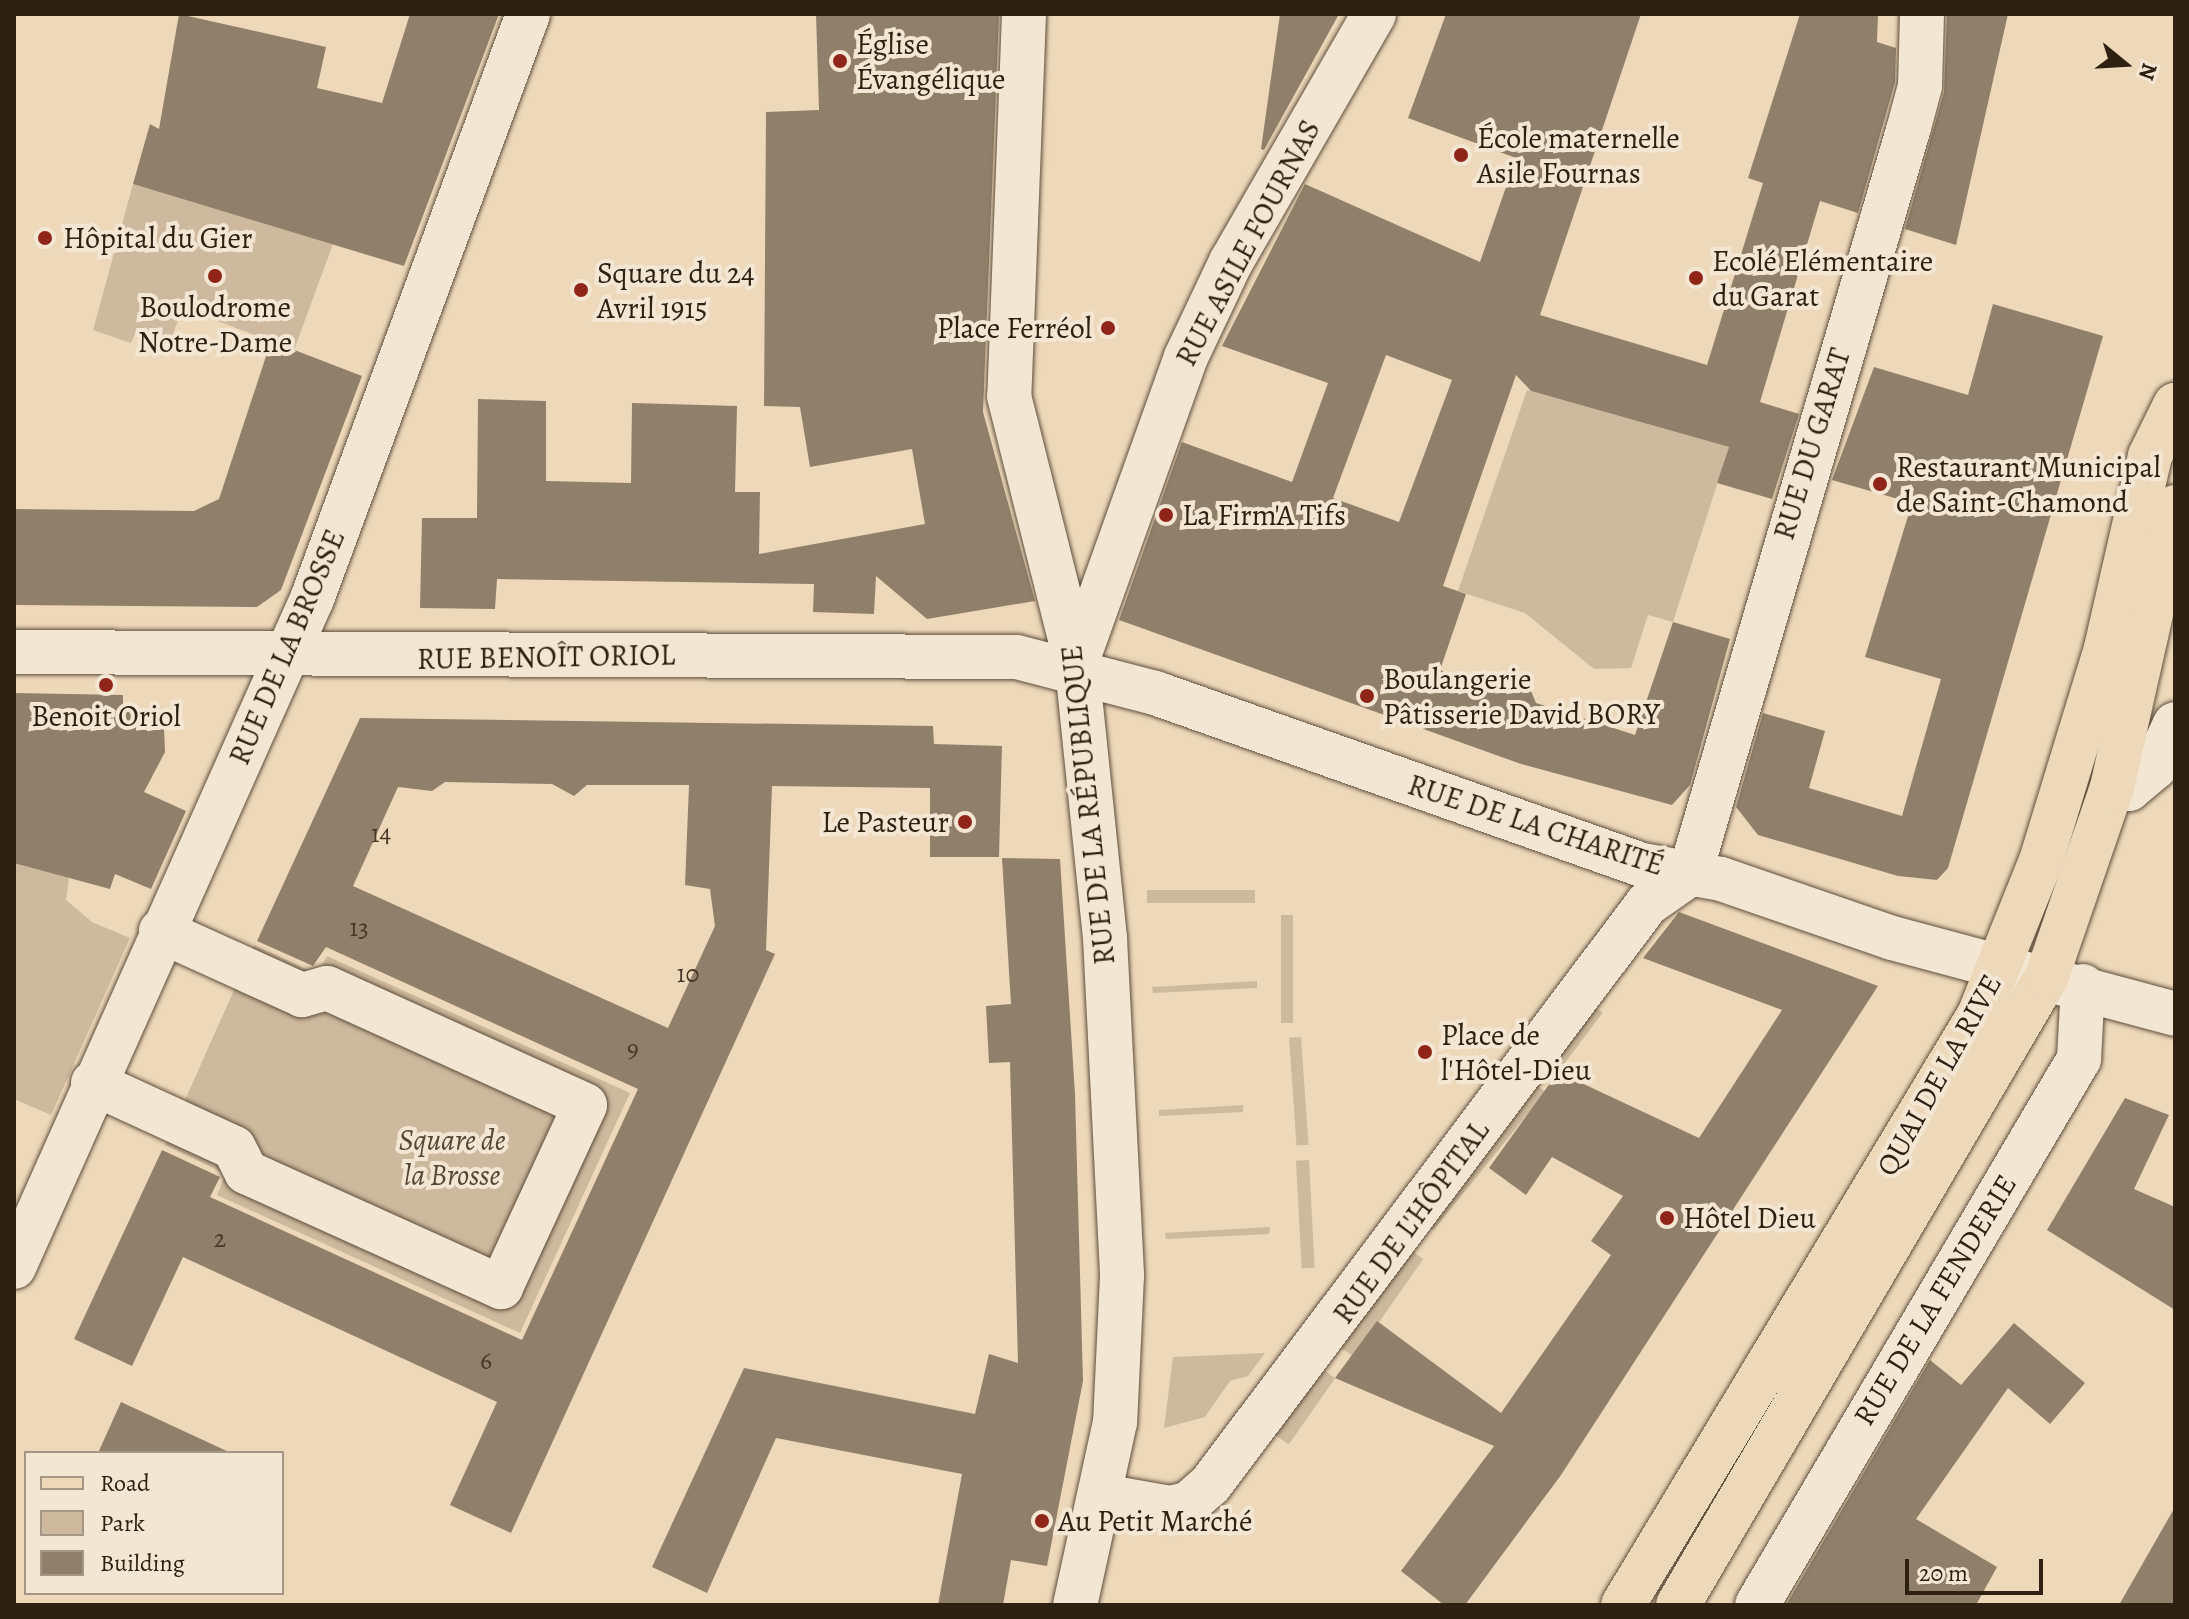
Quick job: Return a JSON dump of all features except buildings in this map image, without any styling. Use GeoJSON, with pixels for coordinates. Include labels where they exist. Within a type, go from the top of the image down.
{"type":"FeatureCollection","features":[{"type":"Feature","properties":{"kind":"main road","name":"QUAI DE LA RIVE"},"geometry":{"type":"LineString","coordinates":[[1623,1605],[1979,1015],[2001,965],[2106,648],[2150,456],[2175,405]]}},
{"type":"Feature","properties":{"kind":"main road","name":"QUAI DE LA RIVE"},"geometry":{"type":"LineString","coordinates":[[1678,1605],[2065,981],[2175,507]]}},
{"type":"Feature","properties":{"kind":"street","name":"RUE DE LA BROSSE"},"geometry":{"type":"LineString","coordinates":[[14,1267],[93,1083],[287,655],[528,14]]}},
{"type":"Feature","properties":{"kind":"street","name":"RUE DE LA RÉPUBLIQUE"},"geometry":{"type":"LineString","coordinates":[[1024,14],[1009,396],[1077,667],[1105,938],[1122,1276],[1121,1367],[1083,1603]]}},
{"type":"Feature","properties":{"kind":"street","name":"RUE ASILE FOURNAS"},"geometry":{"type":"LineString","coordinates":[[1077,667],[1137,479],[1231,262],[1374,14]]}},
{"type":"Feature","properties":{"kind":"street","name":"RUE DU GARAT"},"geometry":{"type":"LineString","coordinates":[[1690,874],[1909,127],[1920,86],[1922,14]]}},
{"type":"Feature","properties":{"kind":"street","name":"RUE BENOÎT ORIOL"},"geometry":{"type":"LineString","coordinates":[[14,652],[998,656],[1077,667]]}},
{"type":"Feature","properties":{"kind":"street","name":"RUE DE LA CHARITÉ"},"geometry":{"type":"LineString","coordinates":[[1077,667],[1610,854],[1690,874],[2175,1014]]}},
{"type":"Feature","properties":{"kind":"street"},"geometry":{"type":"LineString","coordinates":[[2112,787],[2129,789],[2155,767],[2175,724]]}},
{"type":"Feature","properties":{"kind":"street","name":"RUE DE L'HÔPITAL"},"geometry":{"type":"LineString","coordinates":[[1102,1496],[1188,1504],[1222,1469],[1290,1374],[1326,1338],[1647,904],[1690,874]]}},
{"type":"Feature","properties":{"kind":"street"},"geometry":{"type":"LineString","coordinates":[[93,1083],[234,1148],[246,1172],[501,1287],[585,1105],[327,988],[302,995],[161,931]]}},
{"type":"Feature","properties":{"kind":"street","name":"RUE DE LA FENDERIE"},"geometry":{"type":"LineString","coordinates":[[1757,1605],[2079,1059],[2065,981]]}},
{"type":"Feature","properties":{"kind":"green space","name":"Boulodrome Notre-Dame"},"geometry":{"type":"Polygon","coordinates":[[[133,184],[333,244],[294,350],[183,308],[170,341],[137,329],[131,343],[93,330],[133,184]]]}},
{"type":"Feature","properties":{"kind":"green space"},"geometry":{"type":"Polygon","coordinates":[[[1527,390],[1729,447],[1673,622],[1648,615],[1631,668],[1594,669],[1525,613],[1458,591],[1527,390]]]}},
{"type":"Feature","properties":{"kind":"green space"},"geometry":{"type":"Polygon","coordinates":[[[14,847],[69,878],[66,900],[92,922],[130,938],[51,1115],[14,1099],[14,847]]]}},
{"type":"Feature","properties":{"kind":"green space"},"geometry":{"type":"Polygon","coordinates":[[[1147,890],[1255,890],[1255,903],[1147,903],[1147,890]]]}},
{"type":"Feature","properties":{"kind":"green space"},"geometry":{"type":"Polygon","coordinates":[[[1281,915],[1293,915],[1293,1023],[1281,1023],[1281,915]]]}},
{"type":"Feature","properties":{"kind":"green space","name":"Square de la Brosse"},"geometry":{"type":"Polygon","coordinates":[[[254,945],[317,974],[327,956],[630,1093],[520,1333],[217,1195],[226,1174],[165,1145],[254,945]]]}},
{"type":"Feature","properties":{"kind":"green space"},"geometry":{"type":"Polygon","coordinates":[[[1257,981],[1257,988],[1153,993],[1152,987],[1257,981]]]}},
{"type":"Feature","properties":{"kind":"green space"},"geometry":{"type":"Polygon","coordinates":[[[1586,1000],[1603,1013],[1555,1077],[1538,1064],[1586,1000]]]}},
{"type":"Feature","properties":{"kind":"green space"},"geometry":{"type":"Polygon","coordinates":[[[1301,1037],[1309,1145],[1297,1146],[1289,1038],[1301,1037]]]}},
{"type":"Feature","properties":{"kind":"green space"},"geometry":{"type":"Polygon","coordinates":[[[1529,1079],[1545,1092],[1433,1231],[1417,1217],[1529,1079]]]}},
{"type":"Feature","properties":{"kind":"green space"},"geometry":{"type":"Polygon","coordinates":[[[1243,1105],[1243,1112],[1159,1116],[1159,1110],[1243,1105]]]}},
{"type":"Feature","properties":{"kind":"green space"},"geometry":{"type":"Polygon","coordinates":[[[1309,1160],[1315,1268],[1302,1269],[1296,1161],[1309,1160]]]}},
{"type":"Feature","properties":{"kind":"green space"},"geometry":{"type":"Polygon","coordinates":[[[1270,1227],[1269,1234],[1166,1239],[1165,1233],[1270,1227]]]}},
{"type":"Feature","properties":{"kind":"green space"},"geometry":{"type":"Polygon","coordinates":[[[1406,1247],[1423,1259],[1354,1357],[1337,1345],[1406,1247]]]}},
{"type":"Feature","properties":{"kind":"green space"},"geometry":{"type":"Polygon","coordinates":[[[1265,1353],[1248,1376],[1230,1381],[1205,1417],[1164,1428],[1173,1357],[1265,1353]]]}},
{"type":"Feature","properties":{"kind":"green space"},"geometry":{"type":"Polygon","coordinates":[[[1318,1366],[1335,1378],[1289,1444],[1272,1432],[1318,1366]]]}},
{"type":"Feature","properties":{"kind":"place","name":"Église Évangélique"},"geometry":{"type":"Point","coordinates":[840,61]}},
{"type":"Feature","properties":{"kind":"place","name":"École maternelle Asile Fournas"},"geometry":{"type":"Point","coordinates":[1461,155]}},
{"type":"Feature","properties":{"kind":"place","name":"Hôpital du Gier"},"geometry":{"type":"Point","coordinates":[45,238]}},
{"type":"Feature","properties":{"kind":"place","name":"Boulodrome Notre-Dame"},"geometry":{"type":"Point","coordinates":[215,276]}},
{"type":"Feature","properties":{"kind":"place","name":"Ecolé Elémentaire du Garat"},"geometry":{"type":"Point","coordinates":[1696,278]}},
{"type":"Feature","properties":{"kind":"place","name":"Square du 24 Avril 1915"},"geometry":{"type":"Point","coordinates":[581,290]}},
{"type":"Feature","properties":{"kind":"place","name":"Place Ferréol"},"geometry":{"type":"Point","coordinates":[1108,328]}},
{"type":"Feature","properties":{"kind":"place","name":"Restaurant Municipal de Saint-Chamond"},"geometry":{"type":"Point","coordinates":[1880,484]}},
{"type":"Feature","properties":{"kind":"place","name":"La Firm'A Tifs"},"geometry":{"type":"Point","coordinates":[1166,515]}},
{"type":"Feature","properties":{"kind":"place","name":"Benoit Oriol"},"geometry":{"type":"Point","coordinates":[106,685]}},
{"type":"Feature","properties":{"kind":"place","name":"Boulangerie Pâtisserie David BORY"},"geometry":{"type":"Point","coordinates":[1367,696]}},
{"type":"Feature","properties":{"kind":"place","name":"Le Pasteur"},"geometry":{"type":"Point","coordinates":[965,822]}},
{"type":"Feature","properties":{"kind":"place","name":"Place de l'Hôtel-Dieu"},"geometry":{"type":"Point","coordinates":[1425,1052]}},
{"type":"Feature","properties":{"kind":"place","name":"Hôtel Dieu"},"geometry":{"type":"Point","coordinates":[1667,1218]}},
{"type":"Feature","properties":{"kind":"place","name":"Au Petit Marché"},"geometry":{"type":"Point","coordinates":[1042,1521]}}]}
